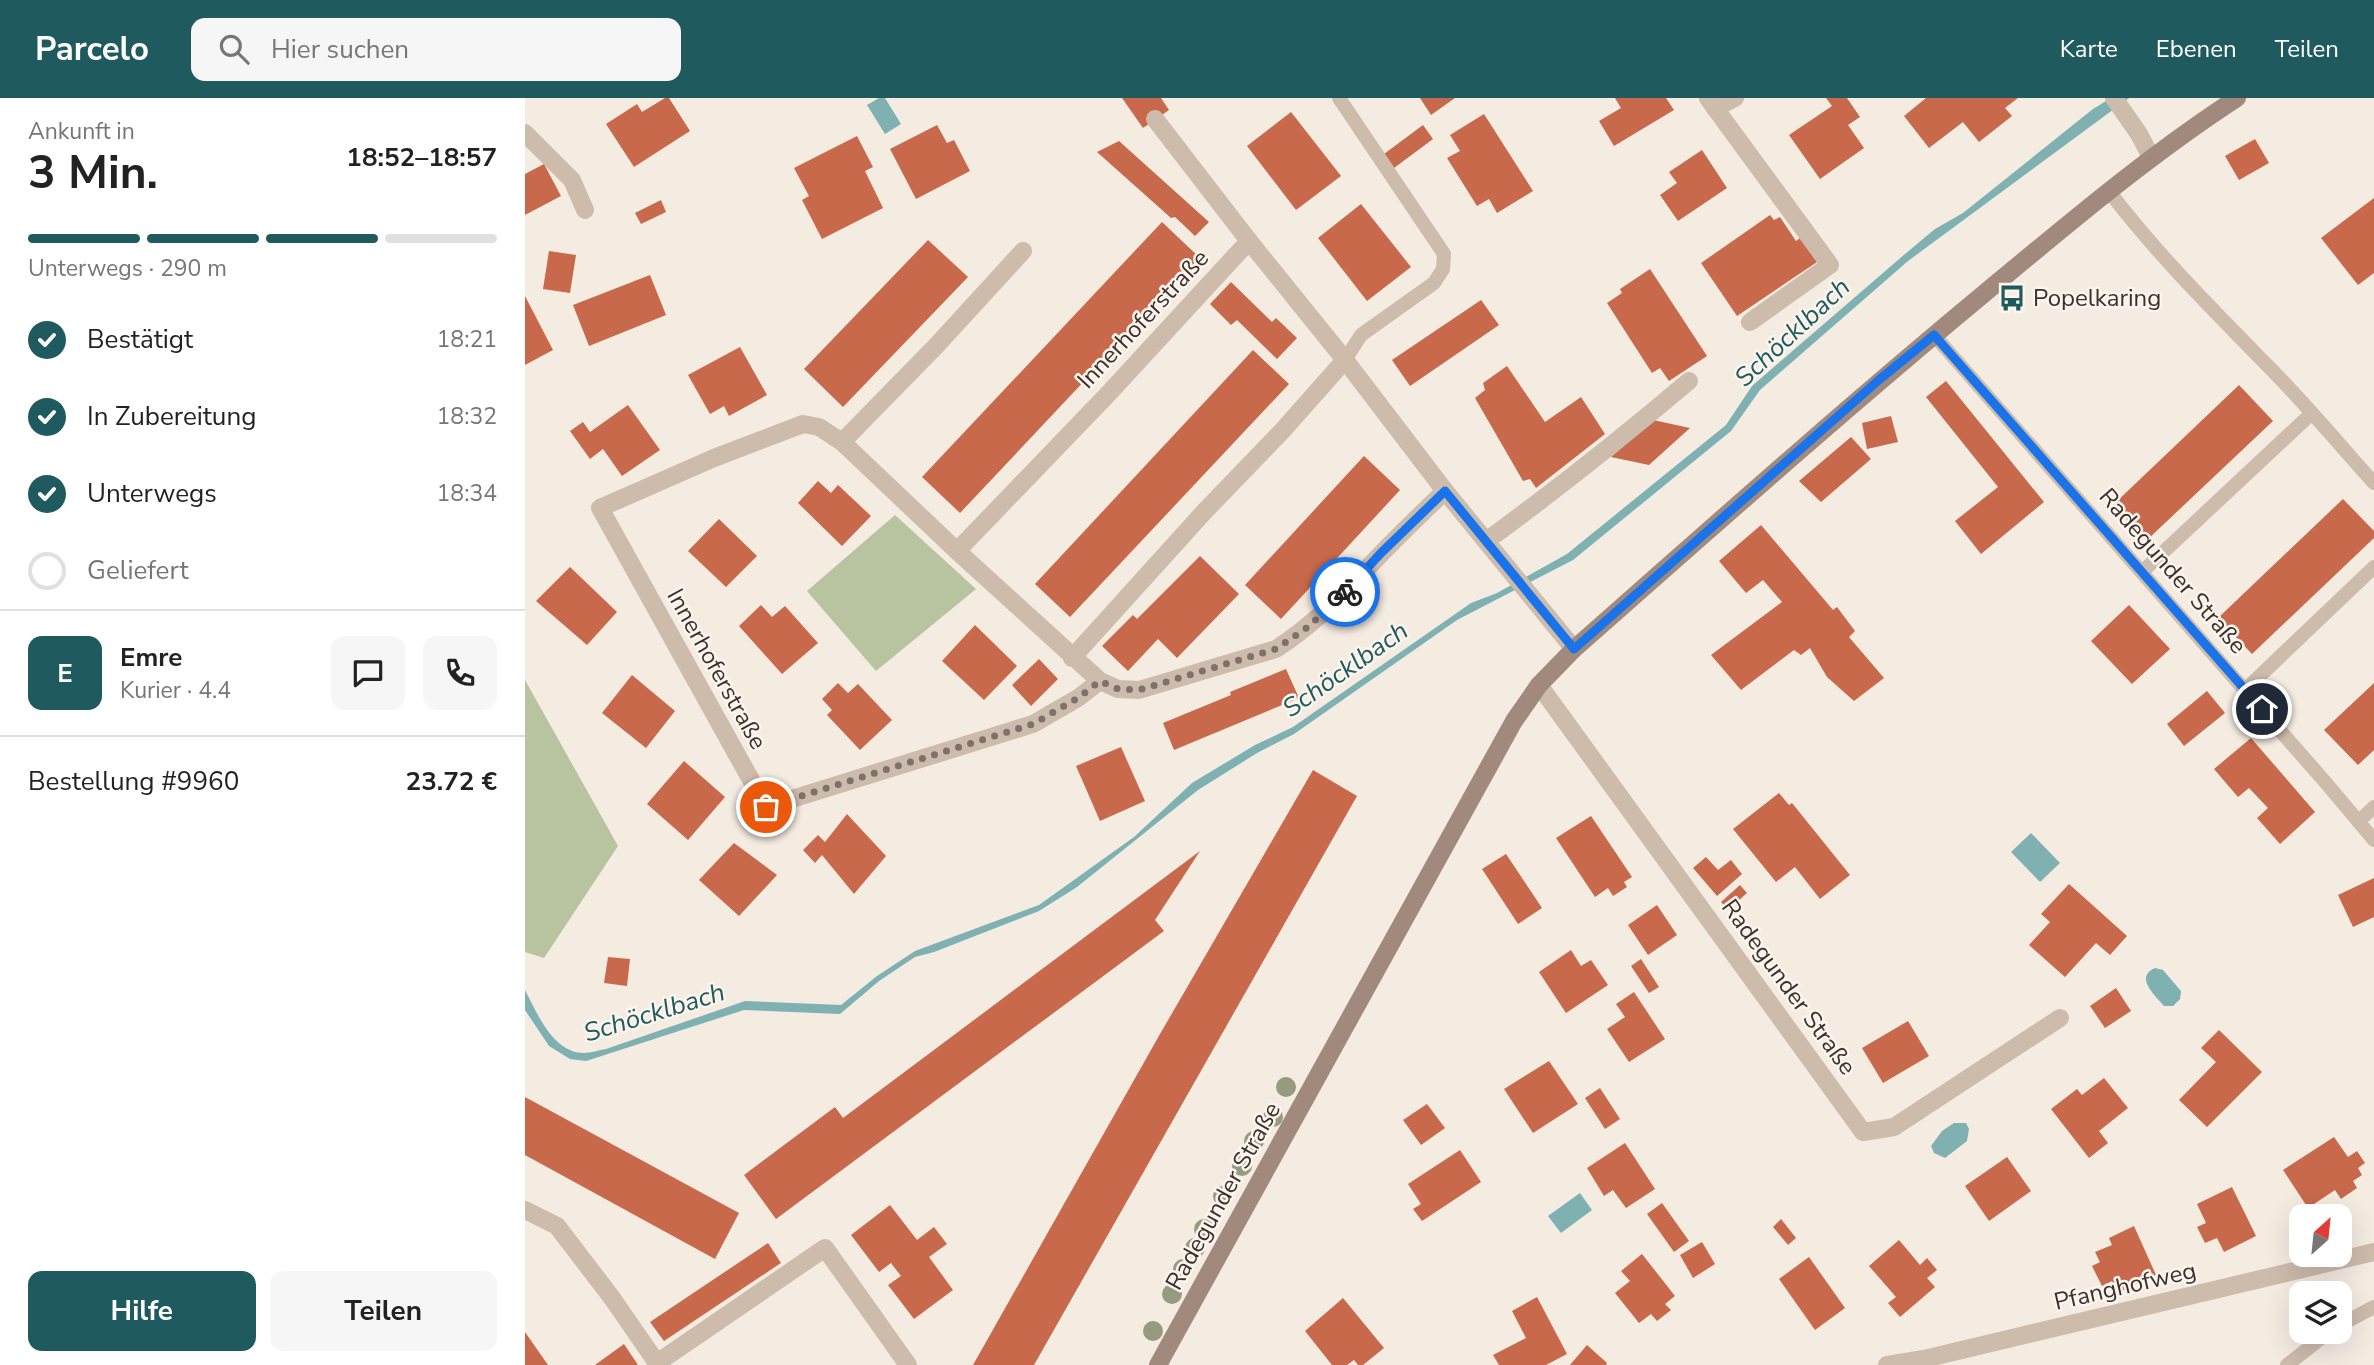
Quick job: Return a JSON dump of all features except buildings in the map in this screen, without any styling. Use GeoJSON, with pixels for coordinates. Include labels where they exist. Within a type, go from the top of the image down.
{"type":"FeatureCollection","features":[{"type":"Feature","properties":{"kind":"main road","name":"Radegunder Straße"},"geometry":{"type":"LineString","coordinates":[[1158,1365],[1514,721],[1539,685],[1574,649],[1880,379],[2108,190],[2237,98]]}},
{"type":"Feature","properties":{"kind":"street"},"geometry":{"type":"LineString","coordinates":[[1735,98],[1712,103],[1830,265],[1750,322]]}},
{"type":"Feature","properties":{"kind":"street"},"geometry":{"type":"LineString","coordinates":[[2114,98],[2136,129],[2151,157]]}},
{"type":"Feature","properties":{"kind":"street"},"geometry":{"type":"LineString","coordinates":[[1155,119],[1445,491],[1574,649]]}},
{"type":"Feature","properties":{"kind":"street"},"geometry":{"type":"LineString","coordinates":[[525,133],[572,180],[585,210]]}},
{"type":"Feature","properties":{"kind":"street","name":"Innerhoferstraße"},"geometry":{"type":"LineString","coordinates":[[957,551],[1109,393],[1249,241]]}},
{"type":"Feature","properties":{"kind":"street"},"geometry":{"type":"LineString","coordinates":[[842,442],[936,346],[1023,251]]}},
{"type":"Feature","properties":{"kind":"street"},"geometry":{"type":"LineString","coordinates":[[1072,658],[1345,360]]}},
{"type":"Feature","properties":{"kind":"street"},"geometry":{"type":"LineString","coordinates":[[1486,541],[1605,452],[1689,381]]}},
{"type":"Feature","properties":{"kind":"street","name":"Innerhoferstraße"},"geometry":{"type":"LineString","coordinates":[[1100,681],[1078,698],[1033,724],[766,807],[600,508],[714,458],[803,424],[819,427],[842,442],[1072,658],[1100,681],[1118,689],[1139,690],[1276,649],[1331,607],[1381,553],[1445,491]]}},
{"type":"Feature","properties":{"kind":"street","name":"Radegunder Straße"},"geometry":{"type":"LineString","coordinates":[[1539,685],[1863,1132],[1894,1127],[2060,1018]]}},
{"type":"Feature","properties":{"kind":"street"},"geometry":{"type":"LineString","coordinates":[[525,1210],[557,1226],[657,1363],[825,1248],[908,1365]]}},
{"type":"Feature","properties":{"kind":"street","name":"Pfanghofweg"},"geometry":{"type":"LineString","coordinates":[[1887,1365],[1924,1359],[2374,1252]]}},
{"type":"Feature","properties":{"kind":"lane"},"geometry":{"type":"LineString","coordinates":[[1339,98],[1444,254],[1443,269],[1434,283],[1361,335],[1345,360]]}},
{"type":"Feature","properties":{"kind":"lane"},"geometry":{"type":"LineString","coordinates":[[2108,190],[2139,230],[2184,280],[2312,413],[2374,482]]}},
{"type":"Feature","properties":{"kind":"lane","name":"Radegunder Straße"},"geometry":{"type":"LineString","coordinates":[[1934,335],[2374,840]]}},
{"type":"Feature","properties":{"kind":"lane"},"geometry":{"type":"LineString","coordinates":[[2141,572],[2312,413]]}},
{"type":"Feature","properties":{"kind":"lane"},"geometry":{"type":"LineString","coordinates":[[2245,690],[2374,567]]}},
{"type":"Feature","properties":{"kind":"lane"},"geometry":{"type":"LineString","coordinates":[[2359,821],[2374,807]]}},
{"type":"Feature","properties":{"kind":"lane"},"geometry":{"type":"LineString","coordinates":[[2352,1319],[2374,1307]]}},
{"type":"Feature","properties":{"kind":"lane"},"geometry":{"type":"LineString","coordinates":[[2287,1365],[2314,1344]]}},
{"type":"Feature","properties":{"kind":"green space"},"geometry":{"type":"Polygon","coordinates":[[[895,515],[976,589],[876,671],[807,591],[895,515]]]}},
{"type":"Feature","properties":{"kind":"green space"},"geometry":{"type":"Polygon","coordinates":[[[525,680],[618,846],[544,958],[525,952],[525,680]]]}},
{"type":"Feature","properties":{"kind":"water"},"geometry":{"type":"Polygon","coordinates":[[[879,98],[885,98],[901,124],[885,134],[867,105],[879,98]]]}},
{"type":"Feature","properties":{"kind":"water","name":"Schöcklbach"},"geometry":{"type":"Polygon","coordinates":[[[2111,98],[2129,98],[1908,261],[1760,390],[1731,431],[1573,560],[1457,620],[1294,734],[1257,753],[1198,790],[1077,887],[1039,911],[915,957],[879,981],[840,1014],[744,1010],[586,1061],[570,1059],[549,1046],[525,1010],[525,990],[547,1030],[555,1039],[573,1051],[584,1053],[606,1049],[745,1001],[841,1005],[877,976],[915,951],[1039,905],[1134,837],[1192,783],[1255,745],[1293,727],[1471,603],[1497,593],[1567,554],[1726,425],[1752,386],[1905,254],[1935,229],[1963,213],[2093,109],[2111,98]]]}},
{"type":"Feature","properties":{"kind":"water"},"geometry":{"type":"Polygon","coordinates":[[[2031,833],[2060,863],[2040,882],[2011,852],[2031,833]]]}},
{"type":"Feature","properties":{"kind":"water"},"geometry":{"type":"Polygon","coordinates":[[[2155,968],[2163,970],[2181,991],[2180,999],[2173,1006],[2164,1006],[2148,986],[2146,976],[2155,968]]]}},
{"type":"Feature","properties":{"kind":"water"},"geometry":{"type":"Polygon","coordinates":[[[1954,1123],[1966,1123],[1969,1129],[1967,1141],[1945,1158],[1934,1153],[1931,1146],[1942,1131],[1954,1123]]]}},
{"type":"Feature","properties":{"kind":"water"},"geometry":{"type":"Polygon","coordinates":[[[1580,1193],[1592,1210],[1561,1233],[1548,1216],[1580,1193]]]}},
{"type":"Feature","properties":{"kind":"way so far"},"geometry":{"type":"LineString","coordinates":[[766,807],[1033,724],[1078,698],[1100,681],[1118,689],[1139,690],[1276,649],[1308,627],[1345,592]]}},
{"type":"Feature","properties":{"kind":"place","name":"Popelkaring"},"geometry":{"type":"Point","coordinates":[2012,298]}},
{"type":"Feature","properties":{"kind":"route"},"geometry":{"type":"LineString","coordinates":[[1345,592],[1445,491],[1574,649],[1880,379],[1934,335],[2262,709]]}}]}
